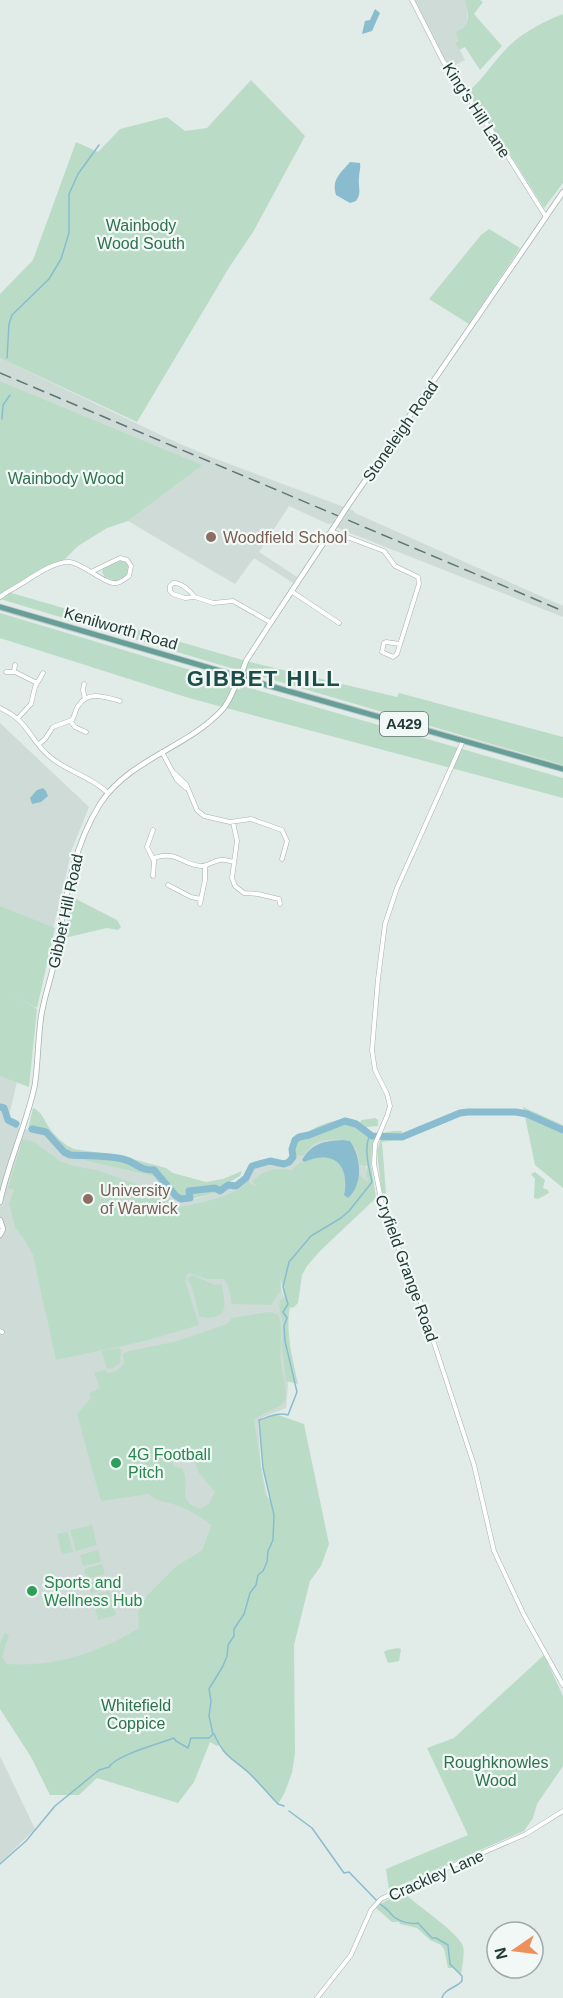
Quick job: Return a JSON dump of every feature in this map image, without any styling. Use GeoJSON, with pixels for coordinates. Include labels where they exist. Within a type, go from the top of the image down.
{"type":"FeatureCollection","features":[{"type":"Feature","properties":{"kind":"main road","name":"Kenilworth Road"},"geometry":{"type":"LineString","coordinates":[[0,607],[234,675]]}},
{"type":"Feature","properties":{"kind":"main road"},"geometry":{"type":"LineString","coordinates":[[242,672],[245,679],[237,683],[234,675],[242,672]]}},
{"type":"Feature","properties":{"kind":"main road","name":"A429"},"geometry":{"type":"LineString","coordinates":[[245,679],[563,769]]}},
{"type":"Feature","properties":{"kind":"street","name":"King's Hill Lane"},"geometry":{"type":"LineString","coordinates":[[412,0],[444,61],[546,217]]}},
{"type":"Feature","properties":{"kind":"street","name":"Stoneleigh Road"},"geometry":{"type":"LineString","coordinates":[[242,672],[246,661],[270,622],[563,192]]}},
{"type":"Feature","properties":{"kind":"street"},"geometry":{"type":"LineString","coordinates":[[331,531],[384,551],[395,567],[418,576],[419,584],[397,654],[394,656],[382,652],[386,642],[400,644]]}},
{"type":"Feature","properties":{"kind":"street"},"geometry":{"type":"LineString","coordinates":[[0,597],[61,563],[74,563],[91,572],[117,583],[129,576],[131,566],[127,560],[120,558],[91,572]]}},
{"type":"Feature","properties":{"kind":"street"},"geometry":{"type":"LineString","coordinates":[[195,597],[191,591],[179,584],[173,583],[170,586],[173,594],[187,598],[195,597],[213,603],[233,601],[270,622]]}},
{"type":"Feature","properties":{"kind":"street"},"geometry":{"type":"LineString","coordinates":[[291,591],[339,623]]}},
{"type":"Feature","properties":{"kind":"street"},"geometry":{"type":"LineString","coordinates":[[14,671],[15,665]]}},
{"type":"Feature","properties":{"kind":"street"},"geometry":{"type":"LineString","coordinates":[[6,672],[14,671],[37,683]]}},
{"type":"Feature","properties":{"kind":"street"},"geometry":{"type":"LineString","coordinates":[[18,718],[31,704],[37,683],[43,673]]}},
{"type":"Feature","properties":{"kind":"street","name":"Gibbet Hill Road"},"geometry":{"type":"LineString","coordinates":[[0,1202],[32,1099],[41,1013],[54,964],[69,876],[86,832],[108,793],[127,775],[214,717],[225,706],[237,683]]}},
{"type":"Feature","properties":{"kind":"street"},"geometry":{"type":"LineString","coordinates":[[84,684],[85,699]]}},
{"type":"Feature","properties":{"kind":"street"},"geometry":{"type":"LineString","coordinates":[[39,744],[53,727],[70,722],[78,706],[85,699],[96,695],[110,701],[120,701]]}},
{"type":"Feature","properties":{"kind":"street"},"geometry":{"type":"LineString","coordinates":[[0,708],[18,718],[51,758],[94,781],[108,793]]}},
{"type":"Feature","properties":{"kind":"street"},"geometry":{"type":"LineString","coordinates":[[70,722],[86,732]]}},
{"type":"Feature","properties":{"kind":"street","name":"Cryfield Grange Road"},"geometry":{"type":"LineString","coordinates":[[463,741],[397,888],[385,924],[372,1050],[375,1070],[387,1094],[390,1106],[373,1151],[374,1164],[383,1210],[415,1285],[476,1472],[494,1551],[524,1615],[563,1685]]}},
{"type":"Feature","properties":{"kind":"street"},"geometry":{"type":"LineString","coordinates":[[162,752],[173,771],[184,781],[201,814],[208,818],[232,822],[251,819],[282,830],[287,841],[282,859]]}},
{"type":"Feature","properties":{"kind":"street"},"geometry":{"type":"LineString","coordinates":[[232,822],[237,841],[232,878],[235,886],[247,894],[280,899]]}},
{"type":"Feature","properties":{"kind":"street"},"geometry":{"type":"LineString","coordinates":[[153,830],[147,847],[154,858],[153,876]]}},
{"type":"Feature","properties":{"kind":"street"},"geometry":{"type":"LineString","coordinates":[[154,858],[161,855],[174,856],[197,866],[205,866],[219,860],[234,862]]}},
{"type":"Feature","properties":{"kind":"street"},"geometry":{"type":"LineString","coordinates":[[168,885],[201,901],[206,875],[205,866]]}},
{"type":"Feature","properties":{"kind":"street"},"geometry":{"type":"LineString","coordinates":[[0,1221],[3,1229],[0,1235]]}},
{"type":"Feature","properties":{"kind":"street","name":"Crackley Lane"},"geometry":{"type":"LineString","coordinates":[[317,1998],[351,1955],[368,1917],[378,1902],[422,1879],[526,1834],[563,1811]]}},
{"type":"Feature","properties":{"kind":"shaded area"},"geometry":{"type":"Polygon","coordinates":[[[412,0],[465,0],[467,23],[456,43],[465,60],[450,68],[443,61],[412,0]]]}},
{"type":"Feature","properties":{"kind":"shaded area"},"geometry":{"type":"Polygon","coordinates":[[[0,358],[169,439],[344,507],[343,509],[347,511],[353,510],[355,513],[563,606],[563,617],[340,529],[337,524],[328,524],[289,506],[259,552],[297,577],[293,583],[254,558],[235,584],[128,521],[203,465],[0,381],[0,358]]]}},
{"type":"Feature","properties":{"kind":"shaded area","name":"University of Warwick"},"geometry":{"type":"Polygon","coordinates":[[[0,723],[89,807],[72,849],[8,1120],[15,1126],[42,1134],[65,1156],[152,1176],[174,1198],[182,1201],[221,1192],[228,1187],[236,1187],[247,1179],[254,1169],[261,1166],[270,1163],[284,1165],[290,1163],[294,1157],[297,1141],[345,1124],[363,1154],[368,1178],[366,1187],[283,1272],[281,1287],[284,1299],[283,1330],[288,1385],[286,1408],[261,1418],[258,1422],[261,1466],[271,1514],[211,1525],[202,1550],[176,1566],[147,1595],[141,1604],[140,1628],[109,1646],[68,1660],[0,1670],[0,723]]]}},
{"type":"Feature","properties":{"kind":"shaded area"},"geometry":{"type":"Polygon","coordinates":[[[0,1756],[35,1829],[0,1863],[0,1756]]]}},
{"type":"Feature","properties":{"kind":"green space"},"geometry":{"type":"Polygon","coordinates":[[[465,0],[483,2],[474,14],[502,46],[480,70],[465,47],[459,50],[455,43],[458,41],[456,32],[467,24],[465,0]]]}},
{"type":"Feature","properties":{"kind":"green space"},"geometry":{"type":"Polygon","coordinates":[[[563,14],[563,183],[544,208],[469,91],[516,40],[535,27],[563,14]]]}},
{"type":"Feature","properties":{"kind":"green space","name":"Wainbody Wood South"},"geometry":{"type":"Polygon","coordinates":[[[251,80],[305,136],[253,232],[230,266],[137,422],[0,358],[0,294],[33,260],[76,142],[98,152],[120,129],[167,117],[185,131],[207,128],[251,80]]]}},
{"type":"Feature","properties":{"kind":"green space"},"geometry":{"type":"Polygon","coordinates":[[[489,229],[520,248],[469,324],[429,299],[481,235],[489,229]]]}},
{"type":"Feature","properties":{"kind":"green space","name":"Wainbody Wood"},"geometry":{"type":"Polygon","coordinates":[[[0,381],[203,465],[128,521],[107,528],[78,546],[61,563],[8,592],[246,661],[397,697],[399,693],[563,737],[563,765],[0,599],[0,381]]]}},
{"type":"Feature","properties":{"kind":"green space"},"geometry":{"type":"Polygon","coordinates":[[[119,560],[126,562],[130,570],[126,576],[116,581],[105,577],[103,569],[119,560]]]}},
{"type":"Feature","properties":{"kind":"green space"},"geometry":{"type":"Polygon","coordinates":[[[0,613],[227,681],[232,688],[239,690],[243,686],[563,778],[563,798],[189,698],[0,638],[0,613]]]}},
{"type":"Feature","properties":{"kind":"green space"},"geometry":{"type":"Polygon","coordinates":[[[72,897],[117,920],[121,927],[118,930],[107,928],[64,938],[72,897]]]}},
{"type":"Feature","properties":{"kind":"green space"},"geometry":{"type":"Polygon","coordinates":[[[0,906],[55,928],[37,1008],[11,993],[37,1009],[29,1087],[0,1076],[0,906]]]}},
{"type":"Feature","properties":{"kind":"green space"},"geometry":{"type":"Polygon","coordinates":[[[523,1107],[563,1125],[563,1188],[535,1165],[523,1107]]]}},
{"type":"Feature","properties":{"kind":"green space"},"geometry":{"type":"Polygon","coordinates":[[[33,1108],[40,1113],[57,1137],[74,1149],[125,1157],[206,1182],[223,1179],[242,1171],[240,1176],[223,1186],[221,1192],[182,1201],[174,1198],[152,1176],[65,1156],[42,1134],[28,1130],[33,1108]]]}},
{"type":"Feature","properties":{"kind":"green space"},"geometry":{"type":"Polygon","coordinates":[[[349,1118],[360,1122],[375,1118],[378,1120],[378,1126],[367,1127],[369,1132],[374,1133],[371,1164],[376,1198],[320,1251],[302,1275],[298,1303],[293,1308],[290,1307],[288,1326],[298,1384],[286,1381],[282,1348],[283,1323],[279,1307],[280,1301],[284,1298],[280,1271],[281,1290],[271,1305],[232,1304],[228,1285],[224,1279],[207,1279],[189,1273],[185,1280],[199,1325],[141,1342],[56,1360],[33,1255],[15,1227],[9,1203],[14,1190],[8,1188],[23,1139],[34,1142],[60,1161],[96,1170],[163,1193],[170,1198],[173,1206],[195,1204],[225,1195],[238,1190],[249,1180],[250,1184],[256,1186],[252,1181],[266,1172],[275,1169],[292,1170],[303,1161],[317,1158],[334,1158],[340,1162],[344,1176],[344,1195],[348,1198],[358,1184],[359,1174],[367,1182],[368,1178],[366,1176],[367,1166],[360,1165],[356,1149],[350,1141],[336,1139],[322,1141],[314,1144],[303,1156],[296,1155],[294,1150],[298,1142],[309,1131],[324,1124],[349,1118]]]}},
{"type":"Feature","properties":{"kind":"green space"},"geometry":{"type":"Polygon","coordinates":[[[402,1131],[402,1137],[398,1140],[382,1142],[386,1193],[382,1196],[377,1151],[383,1133],[402,1131]]]}},
{"type":"Feature","properties":{"kind":"green space"},"geometry":{"type":"Polygon","coordinates":[[[535,1172],[545,1180],[543,1188],[549,1193],[538,1199],[534,1198],[535,1179],[531,1174],[535,1172]]]}},
{"type":"Feature","properties":{"kind":"green space"},"geometry":{"type":"Polygon","coordinates":[[[192,1275],[215,1285],[222,1284],[223,1312],[209,1318],[199,1316],[192,1287],[187,1279],[192,1275]]]}},
{"type":"Feature","properties":{"kind":"green space","name":"Whitefield Coppice"},"geometry":{"type":"Polygon","coordinates":[[[270,1312],[279,1318],[286,1396],[280,1406],[254,1420],[265,1494],[270,1500],[263,1468],[259,1420],[275,1414],[304,1424],[329,1544],[321,1566],[310,1581],[294,1645],[295,1753],[292,1773],[284,1794],[278,1804],[248,1773],[222,1751],[221,1744],[217,1746],[210,1742],[194,1782],[178,1803],[97,1778],[79,1795],[50,1795],[31,1757],[0,1709],[0,1643],[5,1633],[9,1635],[2,1657],[7,1664],[59,1661],[92,1651],[124,1637],[139,1628],[138,1612],[147,1595],[176,1566],[202,1550],[211,1525],[190,1511],[159,1501],[149,1494],[102,1501],[77,1414],[91,1398],[89,1393],[100,1388],[94,1373],[105,1370],[108,1373],[117,1370],[124,1363],[123,1354],[174,1342],[227,1324],[232,1318],[270,1312]],[[189,1445],[169,1454],[175,1467],[182,1468],[185,1475],[187,1501],[200,1509],[209,1504],[215,1492],[199,1473],[189,1445]]]}},
{"type":"Feature","properties":{"kind":"green space"},"geometry":{"type":"Polygon","coordinates":[[[119,1348],[121,1350],[120,1363],[112,1369],[107,1368],[101,1351],[119,1348]]]}},
{"type":"Feature","properties":{"kind":"green space"},"geometry":{"type":"Polygon","coordinates":[[[92,1525],[97,1545],[76,1551],[70,1530],[92,1525]]]}},
{"type":"Feature","properties":{"kind":"green space"},"geometry":{"type":"Polygon","coordinates":[[[68,1532],[73,1552],[62,1554],[57,1534],[68,1532]]]}},
{"type":"Feature","properties":{"kind":"green space"},"geometry":{"type":"Polygon","coordinates":[[[98,1550],[101,1562],[83,1566],[80,1555],[98,1550]]]}},
{"type":"Feature","properties":{"kind":"green space"},"geometry":{"type":"Polygon","coordinates":[[[102,1564],[105,1574],[87,1579],[84,1569],[102,1564]]]}},
{"type":"Feature","properties":{"kind":"green space"},"geometry":{"type":"Polygon","coordinates":[[[105,1577],[108,1588],[91,1593],[88,1582],[105,1577]]]}},
{"type":"Feature","properties":{"kind":"green space"},"geometry":{"type":"Polygon","coordinates":[[[109,1591],[112,1602],[94,1607],[91,1596],[109,1591]]]}},
{"type":"Feature","properties":{"kind":"green space"},"geometry":{"type":"Polygon","coordinates":[[[113,1603],[116,1615],[98,1620],[95,1608],[113,1603]]]}},
{"type":"Feature","properties":{"kind":"green space"},"geometry":{"type":"Polygon","coordinates":[[[401,1649],[399,1661],[388,1663],[384,1652],[401,1649]]]}},
{"type":"Feature","properties":{"kind":"green space","name":"Roughknowles Wood"},"geometry":{"type":"Polygon","coordinates":[[[544,1655],[563,1696],[563,1766],[537,1804],[533,1818],[524,1831],[389,1890],[386,1869],[468,1835],[427,1748],[454,1738],[544,1655]]]}},
{"type":"Feature","properties":{"kind":"green space"},"geometry":{"type":"Polygon","coordinates":[[[403,1892],[460,1940],[464,1953],[461,1975],[453,1968],[448,1968],[441,1945],[430,1940],[417,1928],[392,1922],[376,1908],[403,1892]]]}},
{"type":"Feature","properties":{"kind":"water"},"geometry":{"type":"Polygon","coordinates":[[[375,9],[380,13],[372,31],[362,34],[365,21],[370,20],[375,9]]]}},
{"type":"Feature","properties":{"kind":"water"},"geometry":{"type":"Polygon","coordinates":[[[350,162],[360,163],[360,167],[359,195],[356,201],[350,203],[336,195],[335,185],[336,180],[350,162]]]}},
{"type":"Feature","properties":{"kind":"water"},"geometry":{"type":"Polygon","coordinates":[[[43,788],[48,796],[41,802],[32,804],[30,798],[37,790],[43,788]]]}},
{"type":"Feature","properties":{"kind":"water"},"geometry":{"type":"Polygon","coordinates":[[[343,1140],[350,1141],[354,1147],[359,1170],[357,1185],[348,1198],[344,1195],[344,1175],[338,1162],[324,1157],[304,1162],[302,1160],[314,1146],[343,1140]]]}},
{"type":"Feature","properties":{"kind":"waterway"},"geometry":{"type":"LineString","coordinates":[[7,358],[9,324],[12,315],[49,279],[61,259],[69,233],[69,194],[78,174],[99,145]]}},
{"type":"Feature","properties":{"kind":"waterway"},"geometry":{"type":"LineString","coordinates":[[2,419],[3,405],[10,395]]}},
{"type":"Feature","properties":{"kind":"waterway"},"geometry":{"type":"LineString","coordinates":[[0,1107],[4,1108],[8,1120],[16,1124]]}},
{"type":"Feature","properties":{"kind":"waterway"},"geometry":{"type":"LineString","coordinates":[[32,1129],[46,1132],[64,1152],[70,1155],[117,1158],[127,1160],[144,1169],[154,1170],[181,1199],[190,1198],[189,1191],[215,1188],[220,1191],[228,1185],[236,1186],[246,1178],[252,1166],[270,1161],[284,1164],[289,1162],[293,1157],[292,1149],[295,1140],[299,1137],[345,1121],[356,1124],[372,1136],[402,1137],[460,1113],[516,1112],[527,1114],[563,1130]]}},
{"type":"Feature","properties":{"kind":"waterway"},"geometry":{"type":"LineString","coordinates":[[0,1864],[26,1841],[55,1806],[99,1770],[109,1767],[129,1754],[174,1738],[188,1748],[191,1738],[209,1738],[213,1734],[209,1716],[211,1701],[209,1689],[223,1666],[228,1645],[234,1636],[234,1629],[244,1614],[250,1593],[267,1562],[268,1551],[273,1540],[274,1515],[263,1468],[259,1420],[277,1414],[288,1415],[297,1392],[285,1341],[284,1326],[287,1318],[283,1312],[288,1304],[283,1287],[289,1262],[311,1236],[349,1211],[372,1182],[367,1148],[369,1136],[372,1136]]}},
{"type":"Feature","properties":{"kind":"waterway"},"geometry":{"type":"LineString","coordinates":[[214,1734],[228,1756],[252,1776],[278,1804],[284,1806]]}},
{"type":"Feature","properties":{"kind":"waterway"},"geometry":{"type":"LineString","coordinates":[[289,1811],[312,1828],[344,1873],[349,1872],[393,1916],[405,1922],[418,1923],[432,1938],[448,1945],[450,1964],[462,1976],[462,1981],[445,1993],[442,1998]]}},
{"type":"Feature","properties":{"kind":"railway"},"geometry":{"type":"LineString","coordinates":[[0,373],[563,611]]}},
{"type":"Feature","properties":{"kind":"place","name":"Woodfield School"},"geometry":{"type":"Point","coordinates":[211,537]}},
{"type":"Feature","properties":{"kind":"place","name":"University of Warwick"},"geometry":{"type":"Point","coordinates":[88,1199]}},
{"type":"Feature","properties":{"kind":"place","name":"4G Football Pitch"},"geometry":{"type":"Point","coordinates":[116,1463]}},
{"type":"Feature","properties":{"kind":"place","name":"Sports and Wellness Hub"},"geometry":{"type":"Point","coordinates":[32,1591]}},
{"type":"Feature","properties":{"kind":"district","name":"GIBBET HILL"},"geometry":{"type":"Point","coordinates":[264,678]}}]}
